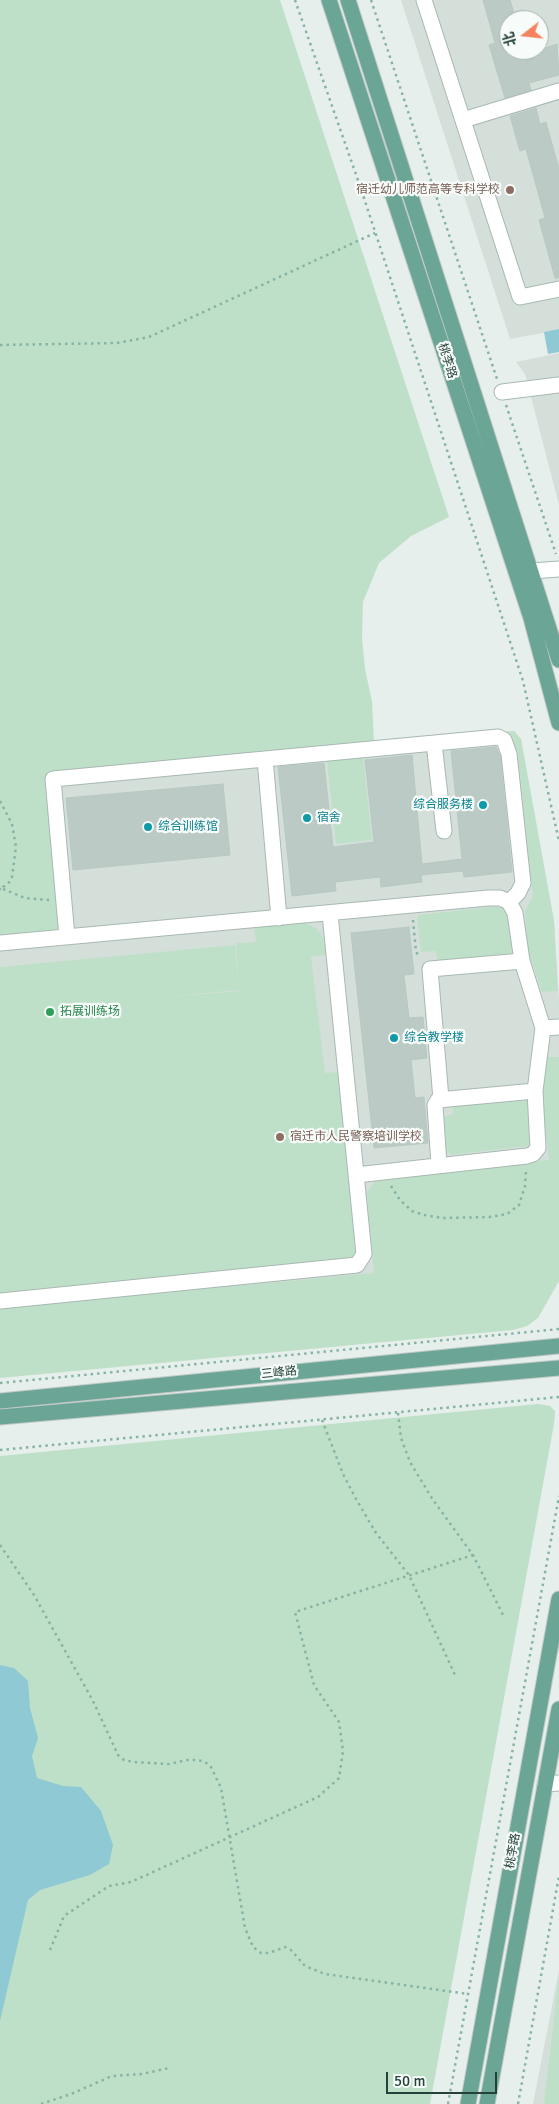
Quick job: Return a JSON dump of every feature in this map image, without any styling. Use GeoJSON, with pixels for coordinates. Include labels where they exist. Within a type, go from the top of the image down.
{"type":"FeatureCollection","features":[{"type":"Feature","properties":{"kind":"main road","name":"桃李路"},"geometry":{"type":"LineString","coordinates":[[329,0],[531,618],[559,722]]}},
{"type":"Feature","properties":{"kind":"main road","name":"桃李路"},"geometry":{"type":"LineString","coordinates":[[348,0],[559,660]]}},
{"type":"Feature","properties":{"kind":"main road","name":"三峰路"},"geometry":{"type":"LineString","coordinates":[[0,1401],[559,1346]]}},
{"type":"Feature","properties":{"kind":"main road","name":"三峰路"},"geometry":{"type":"LineString","coordinates":[[0,1417],[559,1368]]}},
{"type":"Feature","properties":{"kind":"main road","name":"桃李路"},"geometry":{"type":"LineString","coordinates":[[468,2104],[559,1598]]}},
{"type":"Feature","properties":{"kind":"main road","name":"桃李路"},"geometry":{"type":"LineString","coordinates":[[488,2104],[552,1784],[559,1709]]}},
{"type":"Feature","properties":{"kind":"lane"},"geometry":{"type":"LineString","coordinates":[[424,0],[520,298],[559,289]]}},
{"type":"Feature","properties":{"kind":"lane"},"geometry":{"type":"LineString","coordinates":[[463,120],[559,91]]}},
{"type":"Feature","properties":{"kind":"lane"},"geometry":{"type":"LineString","coordinates":[[502,392],[559,385]]}},
{"type":"Feature","properties":{"kind":"lane"},"geometry":{"type":"LineString","coordinates":[[532,572],[559,569]]}},
{"type":"Feature","properties":{"kind":"lane"},"geometry":{"type":"LineString","coordinates":[[67,937],[53,779],[498,737],[504,740],[509,754],[523,883],[518,893],[510,902]]}},
{"type":"Feature","properties":{"kind":"lane"},"geometry":{"type":"LineString","coordinates":[[434,743],[444,831]]}},
{"type":"Feature","properties":{"kind":"lane"},"geometry":{"type":"LineString","coordinates":[[265,759],[279,918]]}},
{"type":"Feature","properties":{"kind":"lane"},"geometry":{"type":"LineString","coordinates":[[0,943],[488,898],[500,898],[510,902],[515,913],[522,961],[542,1028],[535,1091],[538,1148],[533,1154],[527,1156],[356,1175]]}},
{"type":"Feature","properties":{"kind":"lane"},"geometry":{"type":"LineString","coordinates":[[0,1301],[357,1265],[364,1254],[330,914]]}},
{"type":"Feature","properties":{"kind":"lane"},"geometry":{"type":"LineString","coordinates":[[441,1099],[430,969],[522,961]]}},
{"type":"Feature","properties":{"kind":"lane"},"geometry":{"type":"LineString","coordinates":[[542,1028],[559,1027]]}},
{"type":"Feature","properties":{"kind":"lane"},"geometry":{"type":"LineString","coordinates":[[439,1166],[435,1105],[441,1099],[535,1091]]}},
{"type":"Feature","properties":{"kind":"path"},"geometry":{"type":"LineString","coordinates":[[295,0],[375,233],[523,681],[559,841]]}},
{"type":"Feature","properties":{"kind":"path"},"geometry":{"type":"LineString","coordinates":[[371,0],[559,563]]}},
{"type":"Feature","properties":{"kind":"path"},"geometry":{"type":"LineString","coordinates":[[0,345],[117,343],[148,337],[375,233]]}},
{"type":"Feature","properties":{"kind":"path"},"geometry":{"type":"LineString","coordinates":[[0,801],[12,824],[16,847],[12,876],[2,890],[25,898],[49,899],[64,904]]}},
{"type":"Feature","properties":{"kind":"path"},"geometry":{"type":"LineString","coordinates":[[411,906],[416,952],[430,969]]}},
{"type":"Feature","properties":{"kind":"path"},"geometry":{"type":"LineString","coordinates":[[383,1172],[385,1180],[400,1200],[412,1211],[444,1218],[490,1217],[508,1214],[519,1205],[525,1186],[527,1156]]}},
{"type":"Feature","properties":{"kind":"path"},"geometry":{"type":"LineString","coordinates":[[0,1383],[559,1329]]}},
{"type":"Feature","properties":{"kind":"path"},"geometry":{"type":"LineString","coordinates":[[0,1450],[559,1397]]}},
{"type":"Feature","properties":{"kind":"path"},"geometry":{"type":"LineString","coordinates":[[398,1413],[401,1438],[410,1462],[433,1500],[473,1555],[502,1615]]}},
{"type":"Feature","properties":{"kind":"path"},"geometry":{"type":"LineString","coordinates":[[322,1420],[343,1474],[356,1500],[376,1533],[409,1575],[455,1674]]}},
{"type":"Feature","properties":{"kind":"path"},"geometry":{"type":"LineString","coordinates":[[448,2104],[559,1496]]}},
{"type":"Feature","properties":{"kind":"path"},"geometry":{"type":"LineString","coordinates":[[0,1545],[34,1595],[93,1701],[118,1755],[124,1760],[134,1762],[169,1764],[187,1760],[205,1762],[211,1767],[221,1788],[231,1836],[245,1928],[253,1947],[262,1953],[269,1953],[286,1947],[305,1966],[325,1974],[468,1994]]}},
{"type":"Feature","properties":{"kind":"path"},"geometry":{"type":"LineString","coordinates":[[50,1950],[64,1916],[109,1886],[131,1882],[318,1797],[339,1778],[344,1751],[339,1722],[314,1685],[295,1612],[473,1555]]}},
{"type":"Feature","properties":{"kind":"path"},"geometry":{"type":"LineString","coordinates":[[518,2104],[559,1876]]}},
{"type":"Feature","properties":{"kind":"path"},"geometry":{"type":"LineString","coordinates":[[41,2104],[71,2094],[112,2076],[142,2074],[169,2068]]}},
{"type":"Feature","properties":{"kind":"shaded area","name":"宿迁幼儿师范高等专科学校"},"geometry":{"type":"Polygon","coordinates":[[[401,0],[559,0],[559,330],[510,339],[401,0]]]}},
{"type":"Feature","properties":{"kind":"shaded area"},"geometry":{"type":"Polygon","coordinates":[[[559,353],[559,505],[525,374],[516,362],[559,353]]]}},
{"type":"Feature","properties":{"kind":"shaded area","name":"宿迁市人民警察培训学校"},"geometry":{"type":"Polygon","coordinates":[[[514,731],[521,739],[554,921],[559,999],[559,1276],[0,1328],[0,778],[514,731]]]}},
{"type":"Feature","properties":{"kind":"shaded area"},"geometry":{"type":"Polygon","coordinates":[[[559,1970],[559,2104],[533,2104],[559,1970]]]}},
{"type":"Feature","properties":{"kind":"green space"},"geometry":{"type":"Polygon","coordinates":[[[0,0],[280,0],[449,517],[411,536],[379,563],[363,602],[362,638],[365,669],[372,701],[374,743],[49,773],[61,928],[58,931],[0,936],[0,0]]]}},
{"type":"Feature","properties":{"kind":"green space"},"geometry":{"type":"Polygon","coordinates":[[[514,731],[521,739],[554,921],[558,991],[542,992],[528,950],[525,912],[533,896],[518,754],[513,741],[503,732],[514,731]]]}},
{"type":"Feature","properties":{"kind":"green space"},"geometry":{"type":"Polygon","coordinates":[[[363,757],[372,840],[336,844],[327,761],[363,757]]]}},
{"type":"Feature","properties":{"kind":"green space"},"geometry":{"type":"Polygon","coordinates":[[[499,906],[504,908],[509,915],[512,956],[438,962],[436,951],[421,952],[417,919],[419,915],[499,906]]]}},
{"type":"Feature","properties":{"kind":"green space"},"geometry":{"type":"Polygon","coordinates":[[[302,923],[316,928],[324,939],[326,955],[311,957],[325,1073],[339,1072],[357,1251],[346,1260],[0,1294],[0,967],[235,945],[239,988],[236,943],[256,942],[254,927],[302,923]],[[239,990],[154,998],[239,991],[239,990]]]}},
{"type":"Feature","properties":{"kind":"green space"},"geometry":{"type":"Polygon","coordinates":[[[547,1057],[559,1057],[559,1281],[538,1318],[527,1326],[513,1330],[0,1378],[0,1308],[374,1273],[367,1192],[376,1179],[381,1176],[549,1160],[541,1091],[547,1057]]]}},
{"type":"Feature","properties":{"kind":"green space"},"geometry":{"type":"Polygon","coordinates":[[[528,1098],[531,1143],[528,1146],[452,1155],[444,1149],[441,1117],[453,1114],[453,1106],[528,1098]]]}},
{"type":"Feature","properties":{"kind":"green space"},"geometry":{"type":"Polygon","coordinates":[[[538,1404],[550,1406],[555,1411],[554,1424],[430,2104],[0,2104],[0,1456],[538,1404]]]}},
{"type":"Feature","properties":{"kind":"green space"},"geometry":{"type":"Polygon","coordinates":[[[559,1980],[559,2104],[544,2104],[556,2000],[559,1980]]]}},
{"type":"Feature","properties":{"kind":"water"},"geometry":{"type":"Polygon","coordinates":[[[559,329],[559,352],[548,354],[544,332],[559,329]]]}},
{"type":"Feature","properties":{"kind":"water"},"geometry":{"type":"Polygon","coordinates":[[[0,1665],[14,1668],[28,1681],[30,1708],[38,1738],[32,1756],[37,1778],[63,1786],[81,1787],[101,1811],[113,1845],[109,1864],[90,1875],[40,1890],[28,1900],[0,2021],[0,1665]]]}},
{"type":"Feature","properties":{"kind":"building"},"geometry":{"type":"Polygon","coordinates":[[[483,0],[510,0],[513,10],[499,10],[499,60],[549,60],[549,47],[557,44],[559,75],[529,83],[531,90],[505,98],[489,45],[495,43],[483,0]]]}},
{"type":"Feature","properties":{"kind":"building"},"geometry":{"type":"Polygon","coordinates":[[[536,108],[540,124],[546,122],[559,169],[559,278],[555,278],[539,220],[545,218],[526,149],[520,151],[510,116],[536,108]]]}},
{"type":"Feature","properties":{"kind":"building"},"geometry":{"type":"Polygon","coordinates":[[[496,747],[500,756],[512,872],[464,877],[463,871],[421,875],[422,882],[381,887],[380,877],[335,882],[336,891],[292,896],[278,767],[324,763],[333,847],[374,842],[365,760],[412,755],[422,864],[462,859],[451,751],[496,747]]]}},
{"type":"Feature","properties":{"kind":"building","name":"综合训练馆"},"geometry":{"type":"Polygon","coordinates":[[[223,784],[230,855],[73,870],[66,798],[223,784]]]}},
{"type":"Feature","properties":{"kind":"building","name":"综合教学楼"},"geometry":{"type":"Polygon","coordinates":[[[409,927],[414,974],[404,975],[409,1018],[423,1017],[427,1058],[411,1060],[415,1098],[424,1097],[428,1143],[374,1148],[351,933],[409,927]]]}},
{"type":"Feature","properties":{"kind":"place","name":"宿迁幼儿师范高等专科学校"},"geometry":{"type":"Point","coordinates":[510,190]}},
{"type":"Feature","properties":{"kind":"place","name":"综合服务楼"},"geometry":{"type":"Point","coordinates":[483,805]}},
{"type":"Feature","properties":{"kind":"place","name":"宿舍"},"geometry":{"type":"Point","coordinates":[307,818]}},
{"type":"Feature","properties":{"kind":"place","name":"综合训练馆"},"geometry":{"type":"Point","coordinates":[148,827]}},
{"type":"Feature","properties":{"kind":"place","name":"拓展训练场"},"geometry":{"type":"Point","coordinates":[50,1012]}},
{"type":"Feature","properties":{"kind":"place","name":"综合教学楼"},"geometry":{"type":"Point","coordinates":[394,1038]}},
{"type":"Feature","properties":{"kind":"place","name":"宿迁市人民警察培训学校"},"geometry":{"type":"Point","coordinates":[280,1137]}}]}
